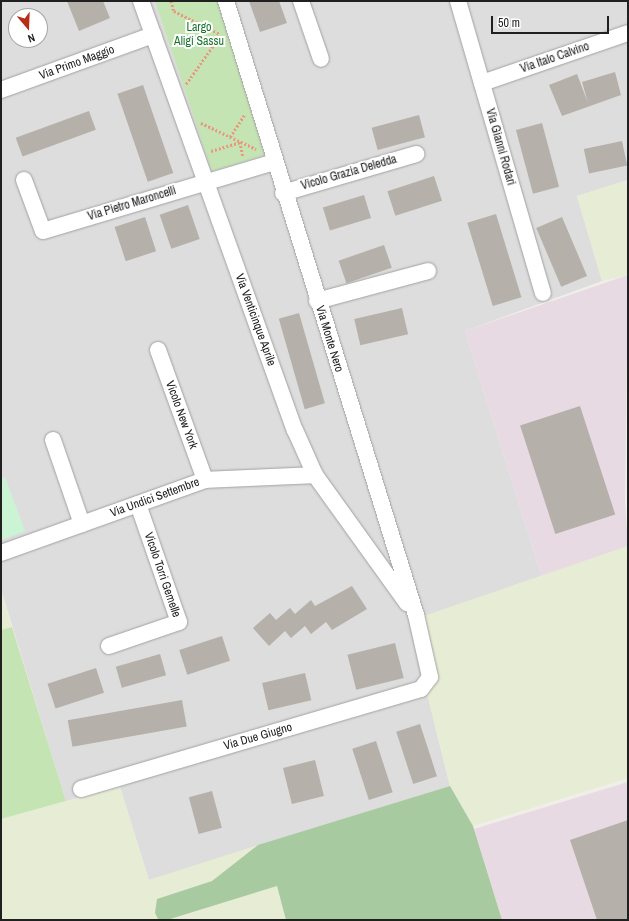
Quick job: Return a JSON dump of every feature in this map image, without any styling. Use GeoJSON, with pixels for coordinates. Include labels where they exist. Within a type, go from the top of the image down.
{"type":"FeatureCollection","features":[{"type":"Feature","properties":{"kind":"street","name":"Via Venticinque Aprile"},"geometry":{"type":"LineString","coordinates":[[141,1],[295,430],[315,475],[416,616]]}},
{"type":"Feature","properties":{"kind":"street","name":"Via Monte Nero"},"geometry":{"type":"LineString","coordinates":[[226,1],[283,193],[416,616],[430,677]]}},
{"type":"Feature","properties":{"kind":"street"},"geometry":{"type":"LineString","coordinates":[[301,1],[321,59]]}},
{"type":"Feature","properties":{"kind":"street","name":"Via Gianni Rodari"},"geometry":{"type":"LineString","coordinates":[[458,1],[543,293]]}},
{"type":"Feature","properties":{"kind":"street","name":"Via Italo Calvino"},"geometry":{"type":"LineString","coordinates":[[482,83],[628,33]]}},
{"type":"Feature","properties":{"kind":"street","name":"Via Primo Maggio"},"geometry":{"type":"LineString","coordinates":[[1,90],[153,35]]}},
{"type":"Feature","properties":{"kind":"street","name":"Vicolo Grazia Deledda"},"geometry":{"type":"LineString","coordinates":[[283,193],[416,154]]}},
{"type":"Feature","properties":{"kind":"street","name":"Via Pietro Maroncelli"},"geometry":{"type":"LineString","coordinates":[[24,180],[43,231],[274,162]]}},
{"type":"Feature","properties":{"kind":"street"},"geometry":{"type":"LineString","coordinates":[[317,301],[428,271]]}},
{"type":"Feature","properties":{"kind":"street","name":"Vicolo New York"},"geometry":{"type":"LineString","coordinates":[[158,350],[205,480]]}},
{"type":"Feature","properties":{"kind":"street"},"geometry":{"type":"LineString","coordinates":[[53,440],[82,524]]}},
{"type":"Feature","properties":{"kind":"street","name":"Via Undici Settembre"},"geometry":{"type":"LineString","coordinates":[[1,552],[205,480],[315,475]]}},
{"type":"Feature","properties":{"kind":"street","name":"Vicolo Torri Gemelle"},"geometry":{"type":"LineString","coordinates":[[109,646],[179,622],[138,504]]}},
{"type":"Feature","properties":{"kind":"street","name":"Via Due Giugno"},"geometry":{"type":"LineString","coordinates":[[81,789],[421,690],[430,677]]}},
{"type":"Feature","properties":{"kind":"path"},"geometry":{"type":"LineString","coordinates":[[171,1],[174,11],[221,34]]}},
{"type":"Feature","properties":{"kind":"path"},"geometry":{"type":"LineString","coordinates":[[172,90],[184,88],[221,34],[232,23]]}},
{"type":"Feature","properties":{"kind":"path"},"geometry":{"type":"LineString","coordinates":[[230,137],[252,103],[256,103]]}},
{"type":"Feature","properties":{"kind":"path"},"geometry":{"type":"LineString","coordinates":[[184,123],[195,120],[268,154],[274,162]]}},
{"type":"Feature","properties":{"kind":"path"},"geometry":{"type":"LineString","coordinates":[[196,156],[240,142]]}},
{"type":"Feature","properties":{"kind":"path"},"geometry":{"type":"LineString","coordinates":[[240,142],[247,170]]}},
{"type":"Feature","properties":{"kind":"shaded area"},"geometry":{"type":"Polygon","coordinates":[[[1,1],[628,1],[628,180],[577,196],[602,281],[465,331],[542,578],[409,621],[450,786],[149,880],[120,787],[66,801],[1,589],[1,1]]]}},
{"type":"Feature","properties":{"kind":"shaded area"},"geometry":{"type":"Polygon","coordinates":[[[628,275],[625,501],[628,546],[542,578],[465,331],[628,275]]]}},
{"type":"Feature","properties":{"kind":"shaded area"},"geometry":{"type":"Polygon","coordinates":[[[628,782],[628,920],[502,920],[474,829],[628,782]]]}},
{"type":"Feature","properties":{"kind":"green space","name":"Largo Aligi Sassu"},"geometry":{"type":"Polygon","coordinates":[[[155,1],[220,1],[268,154],[212,171],[155,1]]]}},
{"type":"Feature","properties":{"kind":"green space"},"geometry":{"type":"Polygon","coordinates":[[[628,180],[628,275],[602,281],[577,196],[628,180]]]}},
{"type":"Feature","properties":{"kind":"green space"},"geometry":{"type":"Polygon","coordinates":[[[5,477],[25,531],[1,540],[1,479],[5,477]]]}},
{"type":"Feature","properties":{"kind":"green space"},"geometry":{"type":"Polygon","coordinates":[[[628,546],[628,778],[473,826],[450,786],[409,621],[628,546]]]}},
{"type":"Feature","properties":{"kind":"green space"},"geometry":{"type":"Polygon","coordinates":[[[1,589],[12,627],[1,630],[1,589]]]}},
{"type":"Feature","properties":{"kind":"green space"},"geometry":{"type":"Polygon","coordinates":[[[12,627],[66,801],[1,819],[1,630],[12,627]]]}},
{"type":"Feature","properties":{"kind":"green space"},"geometry":{"type":"Polygon","coordinates":[[[450,786],[473,826],[502,920],[286,920],[277,886],[167,920],[158,919],[155,913],[157,899],[212,881],[258,845],[450,786]]]}},
{"type":"Feature","properties":{"kind":"green space"},"geometry":{"type":"Polygon","coordinates":[[[120,787],[149,880],[258,845],[212,881],[157,899],[158,919],[163,920],[1,920],[1,819],[120,787]]]}},
{"type":"Feature","properties":{"kind":"green space"},"geometry":{"type":"Polygon","coordinates":[[[277,886],[286,920],[167,920],[277,886]]]}},
{"type":"Feature","properties":{"kind":"building"},"geometry":{"type":"Polygon","coordinates":[[[67,1],[103,1],[110,18],[79,31],[67,1]]]}},
{"type":"Feature","properties":{"kind":"building"},"geometry":{"type":"Polygon","coordinates":[[[249,1],[279,1],[287,23],[260,32],[249,1]]]}},
{"type":"Feature","properties":{"kind":"building"},"geometry":{"type":"Polygon","coordinates":[[[615,72],[621,95],[562,116],[549,85],[577,74],[588,103],[582,82],[615,72]]]}},
{"type":"Feature","properties":{"kind":"building"},"geometry":{"type":"Polygon","coordinates":[[[143,85],[173,173],[148,182],[117,94],[143,85]]]}},
{"type":"Feature","properties":{"kind":"building"},"geometry":{"type":"Polygon","coordinates":[[[89,111],[96,130],[23,156],[16,138],[89,111]]]}},
{"type":"Feature","properties":{"kind":"building"},"geometry":{"type":"Polygon","coordinates":[[[419,115],[425,137],[378,150],[372,128],[419,115]]]}},
{"type":"Feature","properties":{"kind":"building"},"geometry":{"type":"Polygon","coordinates":[[[542,123],[559,187],[533,194],[516,130],[542,123]]]}},
{"type":"Feature","properties":{"kind":"building"},"geometry":{"type":"Polygon","coordinates":[[[622,141],[627,165],[589,174],[584,149],[622,141]]]}},
{"type":"Feature","properties":{"kind":"building"},"geometry":{"type":"Polygon","coordinates":[[[434,176],[442,201],[395,216],[387,191],[434,176]]]}},
{"type":"Feature","properties":{"kind":"building"},"geometry":{"type":"Polygon","coordinates":[[[364,195],[371,218],[330,231],[323,208],[364,195]]]}},
{"type":"Feature","properties":{"kind":"building"},"geometry":{"type":"Polygon","coordinates":[[[188,205],[200,239],[171,249],[160,215],[188,205]]]}},
{"type":"Feature","properties":{"kind":"building"},"geometry":{"type":"Polygon","coordinates":[[[496,214],[521,297],[493,306],[467,223],[496,214]]]}},
{"type":"Feature","properties":{"kind":"building"},"geometry":{"type":"Polygon","coordinates":[[[145,217],[156,251],[126,261],[115,227],[145,217]]]}},
{"type":"Feature","properties":{"kind":"building"},"geometry":{"type":"Polygon","coordinates":[[[562,217],[587,276],[561,287],[536,228],[562,217]]]}},
{"type":"Feature","properties":{"kind":"building"},"geometry":{"type":"Polygon","coordinates":[[[384,245],[392,268],[346,283],[339,261],[384,245]]]}},
{"type":"Feature","properties":{"kind":"building"},"geometry":{"type":"Polygon","coordinates":[[[402,308],[408,334],[360,345],[354,319],[402,308]]]}},
{"type":"Feature","properties":{"kind":"building"},"geometry":{"type":"Polygon","coordinates":[[[299,313],[325,403],[305,409],[279,319],[299,313]]]}},
{"type":"Feature","properties":{"kind":"building"},"geometry":{"type":"Polygon","coordinates":[[[580,406],[615,514],[555,534],[520,425],[580,406]]]}},
{"type":"Feature","properties":{"kind":"building"},"geometry":{"type":"Polygon","coordinates":[[[352,586],[367,609],[332,630],[326,622],[311,634],[305,626],[291,638],[285,631],[269,646],[253,628],[270,613],[276,620],[290,608],[295,614],[311,600],[315,606],[352,586]]]}},
{"type":"Feature","properties":{"kind":"building"},"geometry":{"type":"Polygon","coordinates":[[[222,636],[230,661],[187,675],[179,650],[222,636]]]}},
{"type":"Feature","properties":{"kind":"building"},"geometry":{"type":"Polygon","coordinates":[[[395,643],[404,678],[356,690],[347,655],[395,643]]]}},
{"type":"Feature","properties":{"kind":"building"},"geometry":{"type":"Polygon","coordinates":[[[160,654],[166,675],[122,688],[116,667],[160,654]]]}},
{"type":"Feature","properties":{"kind":"building"},"geometry":{"type":"Polygon","coordinates":[[[96,668],[104,693],[56,708],[47,684],[96,668]]]}},
{"type":"Feature","properties":{"kind":"building"},"geometry":{"type":"Polygon","coordinates":[[[305,673],[311,700],[268,710],[262,683],[305,673]]]}},
{"type":"Feature","properties":{"kind":"building"},"geometry":{"type":"Polygon","coordinates":[[[182,700],[187,727],[72,747],[68,720],[182,700]]]}},
{"type":"Feature","properties":{"kind":"building"},"geometry":{"type":"Polygon","coordinates":[[[420,724],[437,776],[413,784],[396,732],[420,724]]]}},
{"type":"Feature","properties":{"kind":"building"},"geometry":{"type":"Polygon","coordinates":[[[376,741],[393,792],[369,800],[352,749],[376,741]]]}},
{"type":"Feature","properties":{"kind":"building"},"geometry":{"type":"Polygon","coordinates":[[[315,760],[324,796],[292,804],[283,768],[315,760]]]}},
{"type":"Feature","properties":{"kind":"building"},"geometry":{"type":"Polygon","coordinates":[[[212,791],[222,828],[199,834],[189,797],[212,791]]]}},
{"type":"Feature","properties":{"kind":"building"},"geometry":{"type":"Polygon","coordinates":[[[628,820],[628,920],[597,920],[570,840],[628,820]]]}}]}
